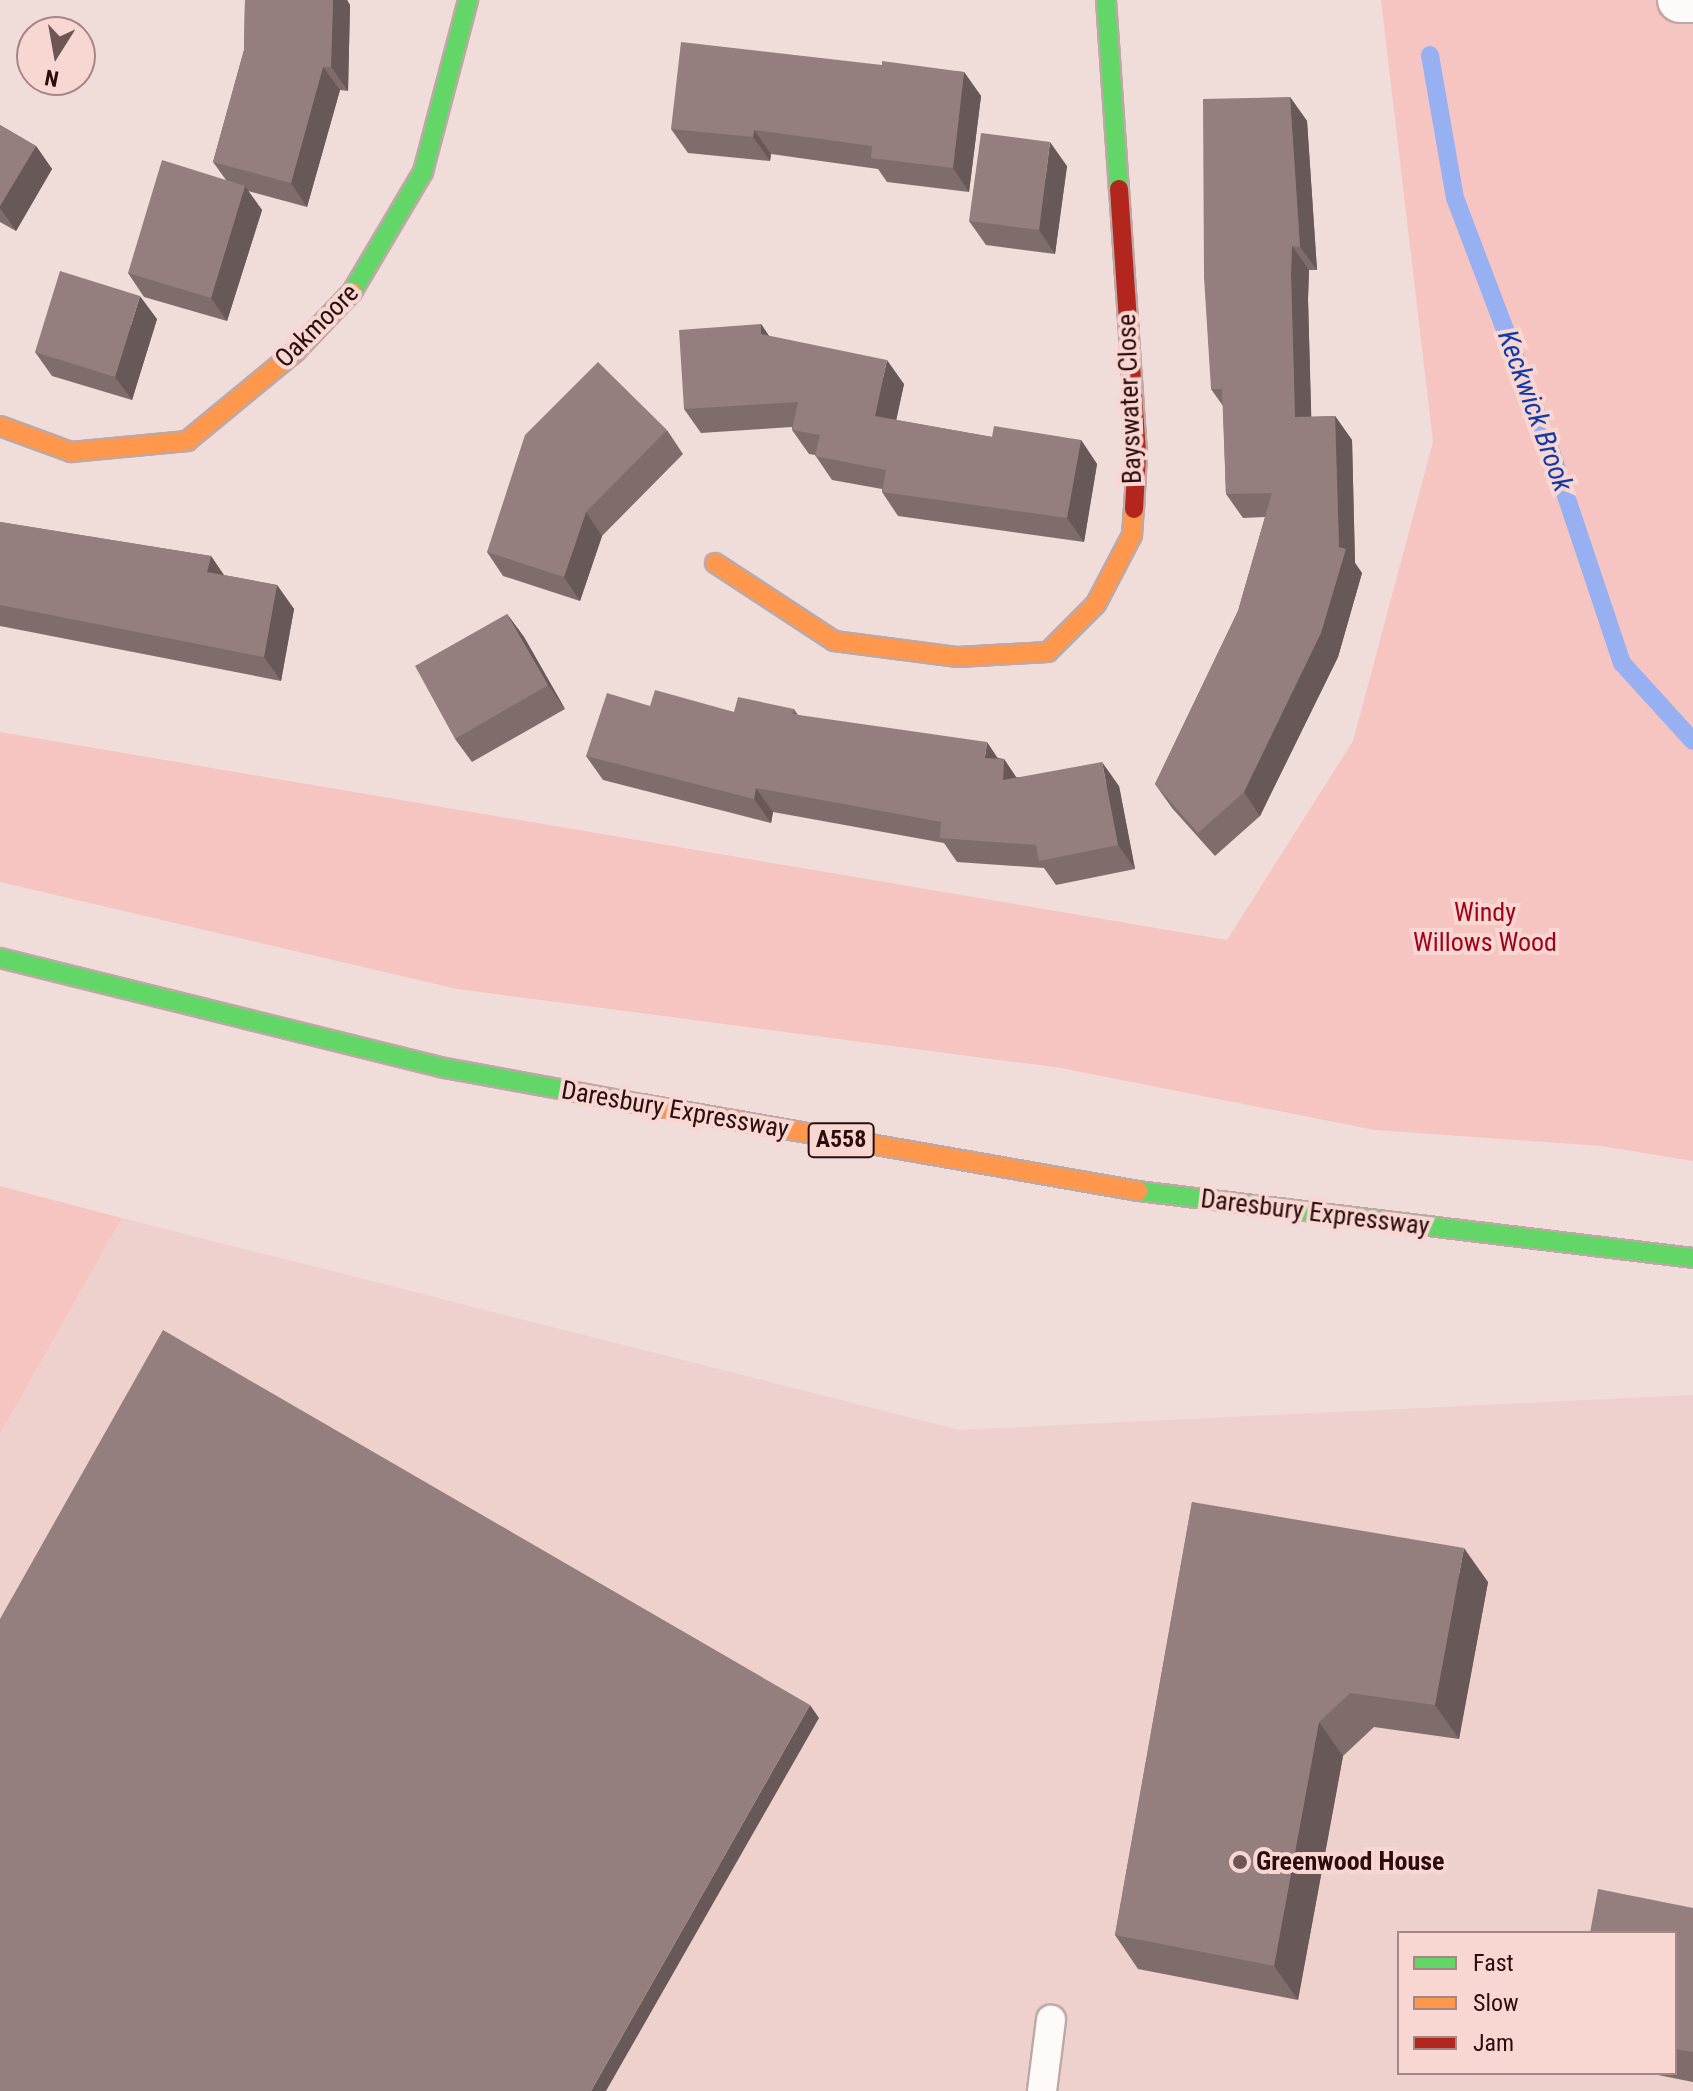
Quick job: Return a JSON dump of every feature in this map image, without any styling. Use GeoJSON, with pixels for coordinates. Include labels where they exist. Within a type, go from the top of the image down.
{"type":"FeatureCollection","features":[{"type":"Feature","properties":{"kind":"street","name":"Oakmoore"},"geometry":{"type":"LineString","coordinates":[[0,426],[71,452],[187,441],[295,352],[364,280],[423,172],[468,0]]}},
{"type":"Feature","properties":{"kind":"street","name":"Bayswater Close"},"geometry":{"type":"LineString","coordinates":[[715,563],[834,641],[958,657],[1048,652],[1096,604],[1132,535],[1137,454],[1106,0]]}},
{"type":"Feature","properties":{"kind":"street"},"geometry":{"type":"LineString","coordinates":[[1680,0],[1693,0]]}},
{"type":"Feature","properties":{"kind":"street","name":"Daresbury Expressway"},"geometry":{"type":"LineString","coordinates":[[0,958],[445,1068],[1078,1183],[1693,1258]]}},
{"type":"Feature","properties":{"kind":"lane"},"geometry":{"type":"LineString","coordinates":[[1042,2091],[1051,2020]]}},
{"type":"Feature","properties":{"kind":"shaded area"},"geometry":{"type":"Polygon","coordinates":[[[122,1218],[960,1430],[1693,1395],[1693,2091],[0,2091],[0,1434],[122,1218]]]}},
{"type":"Feature","properties":{"kind":"green space","name":"Windy Willows Wood"},"geometry":{"type":"Polygon","coordinates":[[[1381,0],[1693,0],[1693,1161],[1601,1146],[1375,1130],[1061,1068],[457,989],[0,882],[0,732],[1227,940],[1353,741],[1433,442],[1381,0]]]}},
{"type":"Feature","properties":{"kind":"green space"},"geometry":{"type":"Polygon","coordinates":[[[0,1186],[122,1218],[0,1434],[0,1186]]]}},
{"type":"Feature","properties":{"kind":"building"},"geometry":{"type":"Polygon","coordinates":[[[245,0],[333,0],[331,67],[323,67],[291,183],[213,162],[244,50],[245,0]]]}},
{"type":"Feature","properties":{"kind":"building"},"geometry":{"type":"Polygon","coordinates":[[[681,42],[964,72],[953,168],[871,158],[872,146],[754,130],[753,137],[671,129],[681,42]]]}},
{"type":"Feature","properties":{"kind":"building"},"geometry":{"type":"Polygon","coordinates":[[[1290,97],[1300,247],[1292,246],[1291,275],[1295,417],[1335,416],[1339,547],[1346,549],[1321,633],[1244,792],[1198,833],[1155,784],[1238,611],[1272,493],[1226,494],[1222,389],[1211,389],[1204,277],[1203,99],[1290,97]]]}},
{"type":"Feature","properties":{"kind":"building"},"geometry":{"type":"Polygon","coordinates":[[[0,125],[36,146],[0,206],[0,125]]]}},
{"type":"Feature","properties":{"kind":"building"},"geometry":{"type":"Polygon","coordinates":[[[981,133],[1050,142],[1039,230],[969,221],[981,133]]]}},
{"type":"Feature","properties":{"kind":"building"},"geometry":{"type":"Polygon","coordinates":[[[162,160],[245,186],[211,298],[128,273],[162,160]]]}},
{"type":"Feature","properties":{"kind":"building"},"geometry":{"type":"Polygon","coordinates":[[[60,271],[140,296],[115,377],[35,352],[60,271]]]}},
{"type":"Feature","properties":{"kind":"building"},"geometry":{"type":"Polygon","coordinates":[[[761,324],[761,334],[887,360],[875,416],[992,437],[994,426],[1081,440],[1067,518],[882,492],[886,470],[815,456],[820,435],[792,430],[798,402],[684,409],[679,330],[761,324]]]}},
{"type":"Feature","properties":{"kind":"building"},"geometry":{"type":"Polygon","coordinates":[[[598,362],[667,430],[586,512],[564,577],[487,552],[525,435],[598,362]]]}},
{"type":"Feature","properties":{"kind":"building"},"geometry":{"type":"Polygon","coordinates":[[[0,522],[211,556],[207,572],[277,585],[264,657],[0,605],[0,522]]]}},
{"type":"Feature","properties":{"kind":"building"},"geometry":{"type":"Polygon","coordinates":[[[507,614],[548,685],[455,739],[415,666],[507,614]]]}},
{"type":"Feature","properties":{"kind":"building"},"geometry":{"type":"Polygon","coordinates":[[[655,690],[734,712],[738,697],[794,709],[792,714],[987,742],[985,758],[1004,759],[1003,780],[1102,762],[1118,845],[1039,861],[1036,845],[940,838],[941,822],[756,788],[754,799],[586,756],[607,693],[650,706],[655,690]]]}},
{"type":"Feature","properties":{"kind":"building"},"geometry":{"type":"Polygon","coordinates":[[[163,1330],[810,1705],[591,2091],[0,2091],[0,1619],[163,1330]]]}},
{"type":"Feature","properties":{"kind":"building","name":"Greenwood House"},"geometry":{"type":"Polygon","coordinates":[[[1192,1502],[1464,1548],[1435,1705],[1350,1693],[1319,1722],[1274,1966],[1115,1935],[1192,1502]]]}},
{"type":"Feature","properties":{"kind":"building"},"geometry":{"type":"Polygon","coordinates":[[[1598,1889],[1693,1908],[1693,2052],[1677,2049],[1677,1931],[1590,1931],[1598,1889]]]}},
{"type":"Feature","properties":{"kind":"waterway","name":"Keckwick Brook"},"geometry":{"type":"LineString","coordinates":[[1430,55],[1455,198],[1550,448],[1622,663],[1693,741]]}},
{"type":"Feature","properties":{"kind":"traffic: fast"},"geometry":{"type":"LineString","coordinates":[[352,292],[423,172],[468,0]]}},
{"type":"Feature","properties":{"kind":"traffic: fast"},"geometry":{"type":"LineString","coordinates":[[1106,0],[1119,189]]}},
{"type":"Feature","properties":{"kind":"traffic: fast"},"geometry":{"type":"LineString","coordinates":[[0,958],[445,1068],[642,1104]]}},
{"type":"Feature","properties":{"kind":"traffic: fast"},"geometry":{"type":"LineString","coordinates":[[1138,1191],[1693,1258]]}},
{"type":"Feature","properties":{"kind":"traffic: slow"},"geometry":{"type":"LineString","coordinates":[[0,426],[71,452],[187,441],[295,352],[352,292]]}},
{"type":"Feature","properties":{"kind":"traffic: slow"},"geometry":{"type":"LineString","coordinates":[[715,563],[834,641],[958,657],[1048,652],[1096,604],[1132,535],[1134,509]]}},
{"type":"Feature","properties":{"kind":"traffic: slow"},"geometry":{"type":"LineString","coordinates":[[642,1104],[1138,1191]]}},
{"type":"Feature","properties":{"kind":"traffic: jam"},"geometry":{"type":"LineString","coordinates":[[1119,189],[1137,454],[1134,509]]}},
{"type":"Feature","properties":{"kind":"place","name":"Greenwood House"},"geometry":{"type":"Point","coordinates":[1240,1862]}}]}
